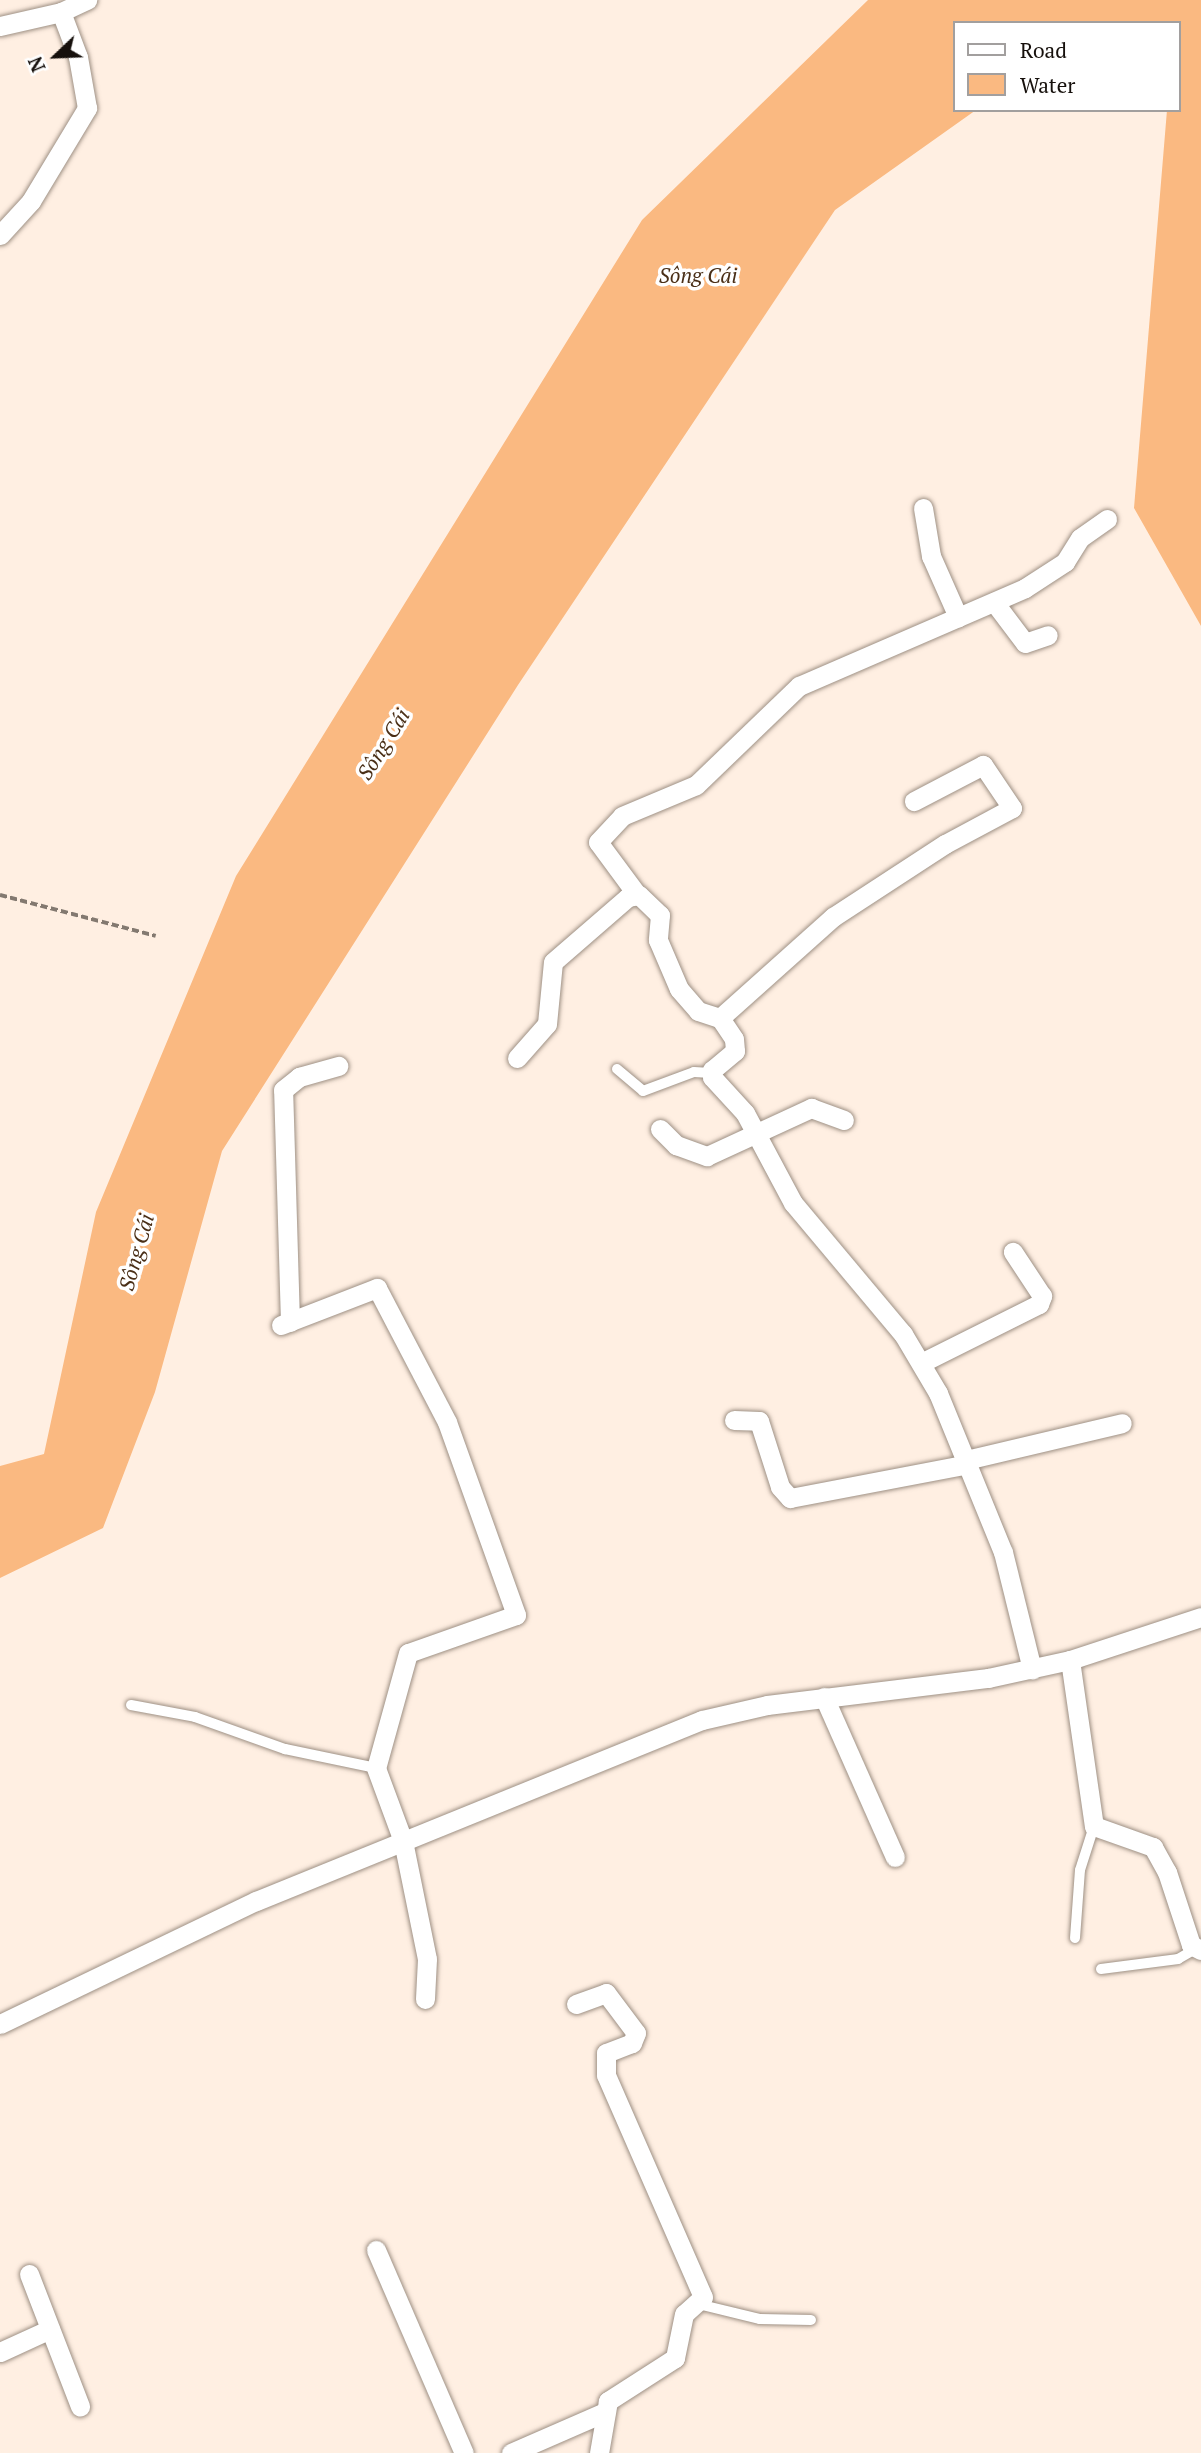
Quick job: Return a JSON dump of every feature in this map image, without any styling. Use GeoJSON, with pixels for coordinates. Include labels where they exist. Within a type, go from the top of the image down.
{"type":"FeatureCollection","features":[{"type":"Feature","properties":{"kind":"street"},"geometry":{"type":"LineString","coordinates":[[0,26],[61,12],[86,0]]}},
{"type":"Feature","properties":{"kind":"street"},"geometry":{"type":"LineString","coordinates":[[0,235],[31,201],[88,108],[79,57],[61,12]]}},
{"type":"Feature","properties":{"kind":"street"},"geometry":{"type":"LineString","coordinates":[[923,508],[931,556],[958,617]]}},
{"type":"Feature","properties":{"kind":"street"},"geometry":{"type":"LineString","coordinates":[[1031,1669],[1003,1552],[967,1462],[921,1363],[793,1203],[755,1130],[711,1073],[736,1046],[720,1018],[686,1000],[661,951],[660,915],[635,892],[600,846],[600,836],[634,809],[696,785],[799,686],[1049,575],[1065,562],[1080,538],[1107,519]]}},
{"type":"Feature","properties":{"kind":"street"},"geometry":{"type":"LineString","coordinates":[[993,602],[1025,643],[1048,635]]}},
{"type":"Feature","properties":{"kind":"street"},"geometry":{"type":"LineString","coordinates":[[720,1018],[833,918],[945,844],[1012,808],[983,765],[914,802]]}},
{"type":"Feature","properties":{"kind":"street"},"geometry":{"type":"LineString","coordinates":[[517,1058],[547,1024],[553,962],[635,892]]}},
{"type":"Feature","properties":{"kind":"street"},"geometry":{"type":"LineString","coordinates":[[338,1066],[299,1077],[283,1090],[285,1324],[377,1288],[447,1422],[516,1615],[408,1653],[376,1768],[403,1842],[427,1959],[425,1999]]}},
{"type":"Feature","properties":{"kind":"street"},"geometry":{"type":"LineString","coordinates":[[660,1129],[676,1145],[707,1156],[755,1130],[811,1108],[844,1120]]}},
{"type":"Feature","properties":{"kind":"street"},"geometry":{"type":"LineString","coordinates":[[921,1363],[1039,1304],[1042,1296],[1013,1252]]}},
{"type":"Feature","properties":{"kind":"street"},"geometry":{"type":"LineString","coordinates":[[734,1420],[759,1421],[780,1487],[790,1498],[967,1462],[1122,1423]]}},
{"type":"Feature","properties":{"kind":"street"},"geometry":{"type":"LineString","coordinates":[[0,2024],[135,1956],[403,1842],[702,1720],[824,1697],[1031,1669],[1070,1660],[1201,1617]]}},
{"type":"Feature","properties":{"kind":"street"},"geometry":{"type":"LineString","coordinates":[[1070,1660],[1094,1826],[1153,1847],[1198,1950]]}},
{"type":"Feature","properties":{"kind":"street"},"geometry":{"type":"LineString","coordinates":[[824,1697],[895,1857]]}},
{"type":"Feature","properties":{"kind":"street"},"geometry":{"type":"LineString","coordinates":[[576,2004],[606,1993],[636,2033],[632,2043],[607,2053],[606,2075],[702,2291],[698,2304],[684,2314],[675,2358],[612,2397],[605,2412],[599,2453]]}},
{"type":"Feature","properties":{"kind":"street"},"geometry":{"type":"LineString","coordinates":[[376,2250],[464,2453]]}},
{"type":"Feature","properties":{"kind":"street"},"geometry":{"type":"LineString","coordinates":[[29,2274],[80,2406]]}},
{"type":"Feature","properties":{"kind":"street"},"geometry":{"type":"LineString","coordinates":[[0,2352],[50,2329]]}},
{"type":"Feature","properties":{"kind":"street"},"geometry":{"type":"LineString","coordinates":[[511,2453],[605,2412]]}},
{"type":"Feature","properties":{"kind":"lane"},"geometry":{"type":"LineString","coordinates":[[617,1069],[643,1091],[694,1072],[711,1073]]}},
{"type":"Feature","properties":{"kind":"lane"},"geometry":{"type":"LineString","coordinates":[[131,1705],[195,1717],[285,1749],[376,1768]]}},
{"type":"Feature","properties":{"kind":"lane"},"geometry":{"type":"LineString","coordinates":[[1075,1938],[1080,1870],[1094,1826]]}},
{"type":"Feature","properties":{"kind":"lane"},"geometry":{"type":"LineString","coordinates":[[1101,1969],[1178,1959],[1198,1950]]}},
{"type":"Feature","properties":{"kind":"lane"},"geometry":{"type":"LineString","coordinates":[[698,2304],[736,2316],[811,2320]]}},
{"type":"Feature","properties":{"kind":"path"},"geometry":{"type":"LineString","coordinates":[[0,895],[156,936]]}},
{"type":"Feature","properties":{"kind":"water","name":"Sông Cái"},"geometry":{"type":"Polygon","coordinates":[[[868,0],[1201,0],[1201,626],[1134,508],[1167,112],[1180,112],[1180,21],[953,21],[953,112],[973,112],[835,210],[518,685],[222,1151],[155,1392],[103,1528],[0,1578],[0,1466],[44,1454],[96,1212],[236,876],[642,220],[868,0]]]}}]}
